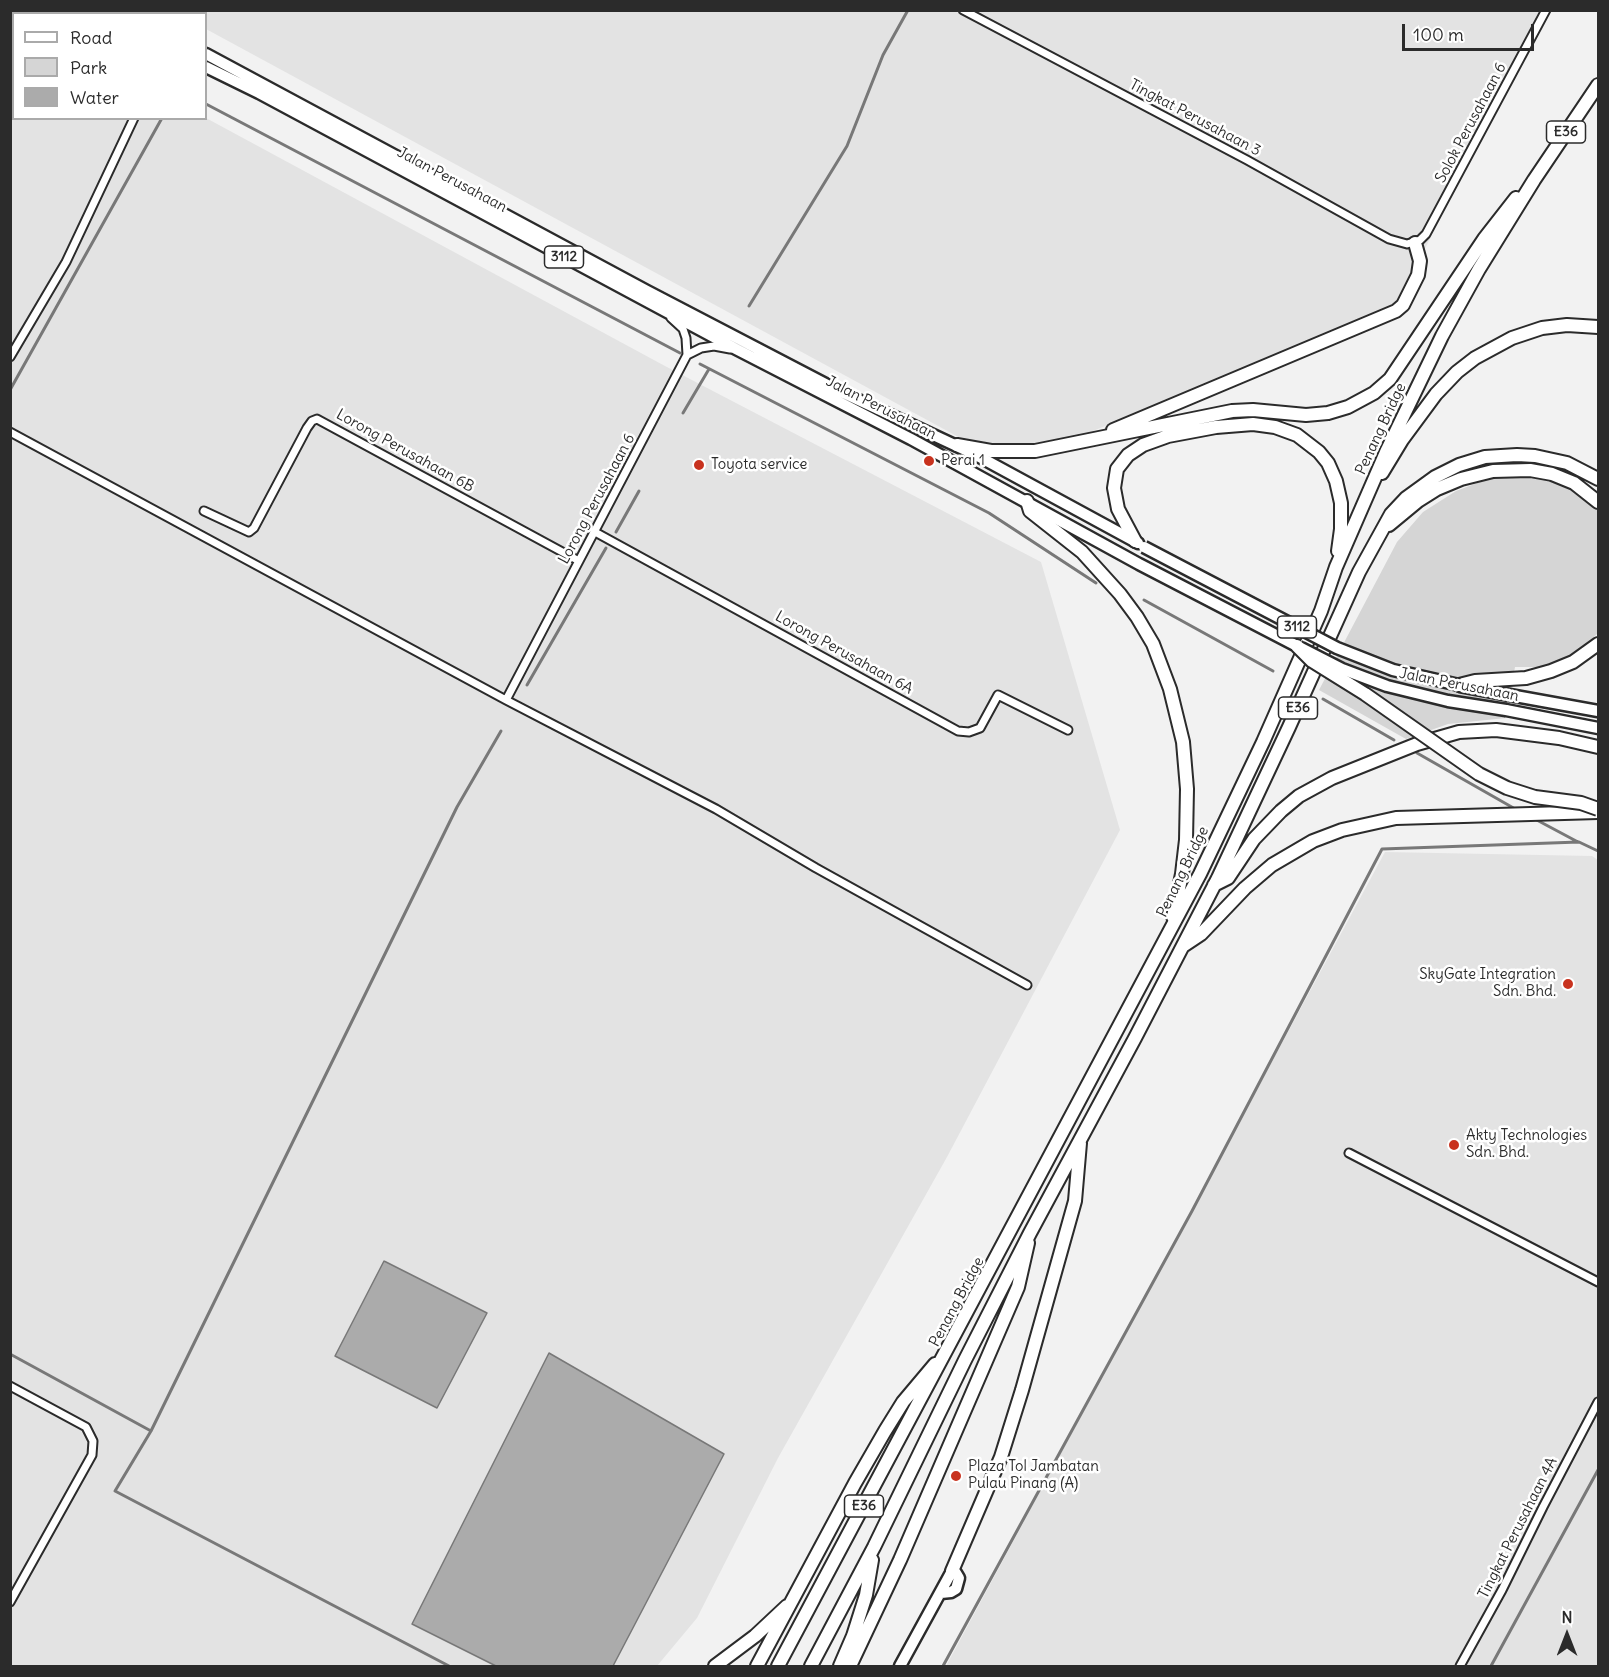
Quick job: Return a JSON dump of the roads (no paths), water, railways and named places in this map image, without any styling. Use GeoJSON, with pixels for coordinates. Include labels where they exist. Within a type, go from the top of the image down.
{"type":"FeatureCollection","features":[{"type":"Feature","properties":{"kind":"highway","name":"Penang Bridge"},"geometry":{"type":"LineString","coordinates":[[778,1666],[1170,933],[1263,742],[1321,611],[1336,567],[1368,491],[1442,336],[1479,269],[1534,180],[1599,85]]}},
{"type":"Feature","properties":{"kind":"highway"},"geometry":{"type":"LineString","coordinates":[[957,445],[983,450],[1021,452],[1049,449],[1232,411],[1253,410],[1318,415],[1338,411],[1360,401],[1374,393],[1390,379],[1484,239],[1507,208],[1534,180]]}},
{"type":"Feature","properties":{"kind":"highway"},"geometry":{"type":"LineString","coordinates":[[1096,440],[1110,432],[1396,311],[1403,305],[1418,274],[1420,261],[1415,243]]}},
{"type":"Feature","properties":{"kind":"highway"},"geometry":{"type":"LineString","coordinates":[[1368,491],[1390,462],[1427,404],[1446,382],[1467,364],[1500,344],[1532,331],[1554,326],[1599,327]]}},
{"type":"Feature","properties":{"kind":"highway"},"geometry":{"type":"LineString","coordinates":[[1139,544],[1118,509],[1114,488],[1117,470],[1132,451],[1150,442],[1197,430],[1229,425],[1266,425],[1284,429],[1305,440],[1319,452],[1331,468],[1338,490],[1341,512],[1336,567]]}},
{"type":"Feature","properties":{"kind":"highway"},"geometry":{"type":"LineString","coordinates":[[1382,532],[1391,514],[1406,498],[1435,477],[1474,460],[1500,455],[1536,456],[1567,464],[1599,479]]}},
{"type":"Feature","properties":{"kind":"highway"},"geometry":{"type":"LineString","coordinates":[[1382,532],[1427,494],[1461,479],[1492,471],[1530,470],[1552,474],[1574,483],[1599,502]]}},
{"type":"Feature","properties":{"kind":"highway"},"geometry":{"type":"LineString","coordinates":[[1027,501],[1030,511],[1082,552],[1120,594],[1153,644],[1170,689],[1185,753],[1187,819],[1182,874],[1170,933]]}},
{"type":"Feature","properties":{"kind":"highway","name":"E36"},"geometry":{"type":"LineString","coordinates":[[811,1666],[874,1547],[1030,1233],[1214,885],[1290,727],[1351,588],[1382,532]]}},
{"type":"Feature","properties":{"kind":"highway"},"geometry":{"type":"LineString","coordinates":[[1459,686],[1475,681],[1526,678],[1563,667],[1599,644]]}},
{"type":"Feature","properties":{"kind":"highway"},"geometry":{"type":"LineString","coordinates":[[1297,646],[1312,661],[1365,694],[1464,765],[1494,782],[1535,797],[1581,803],[1599,810]]}},
{"type":"Feature","properties":{"kind":"highway"},"geometry":{"type":"LineString","coordinates":[[1214,885],[1228,878],[1254,839],[1299,796],[1344,773],[1417,744],[1459,732],[1496,730],[1559,738],[1599,747]]}},
{"type":"Feature","properties":{"kind":"highway"},"geometry":{"type":"LineString","coordinates":[[1182,946],[1201,934],[1257,876],[1313,841],[1342,830],[1396,818],[1599,810]]}},
{"type":"Feature","properties":{"kind":"highway"},"geometry":{"type":"LineString","coordinates":[[952,1571],[997,1467],[1022,1390],[1075,1201],[1080,1139]]}},
{"type":"Feature","properties":{"kind":"highway","name":"E36"},"geometry":{"type":"LineString","coordinates":[[850,1666],[900,1560],[1018,1287],[1025,1266],[1030,1233]]}},
{"type":"Feature","properties":{"kind":"highway"},"geometry":{"type":"LineString","coordinates":[[757,1666],[903,1401],[950,1347]]}},
{"type":"Feature","properties":{"kind":"highway"},"geometry":{"type":"LineString","coordinates":[[840,1666],[863,1605],[874,1547]]}},
{"type":"Feature","properties":{"kind":"highway"},"geometry":{"type":"LineString","coordinates":[[715,1666],[755,1636],[791,1603]]}},
{"type":"Feature","properties":{"kind":"main road"},"geometry":{"type":"LineString","coordinates":[[124,10],[131,12]]}},
{"type":"Feature","properties":{"kind":"main road","name":"Jalan Perusahaan"},"geometry":{"type":"LineString","coordinates":[[207,55],[835,389],[957,445],[1303,631],[1356,656],[1393,670],[1459,686],[1599,711]]}},
{"type":"Feature","properties":{"kind":"main road","name":"Jalan Perusahaan"},"geometry":{"type":"LineString","coordinates":[[208,69],[259,93],[664,311],[1027,501],[1139,564],[1348,671],[1387,686],[1448,701],[1599,728]]}},
{"type":"Feature","properties":{"kind":"main road"},"geometry":{"type":"LineString","coordinates":[[900,1666],[952,1571]]}},
{"type":"Feature","properties":{"kind":"street","name":"Tingkat Perusahaan 3"},"geometry":{"type":"LineString","coordinates":[[963,10],[1238,155],[1389,239],[1398,243],[1415,243]]}},
{"type":"Feature","properties":{"kind":"street","name":"Solok Perusahaan 6"},"geometry":{"type":"LineString","coordinates":[[1415,243],[1426,234],[1546,10]]}},
{"type":"Feature","properties":{"kind":"street"},"geometry":{"type":"LineString","coordinates":[[10,357],[66,262],[133,120]]}},
{"type":"Feature","properties":{"kind":"street"},"geometry":{"type":"LineString","coordinates":[[664,311],[683,329],[687,355],[701,348],[714,346],[736,349]]}},
{"type":"Feature","properties":{"kind":"street","name":"Lorong Perusahaan 6"},"geometry":{"type":"LineString","coordinates":[[506,700],[687,355]]}},
{"type":"Feature","properties":{"kind":"street","name":"Lorong Perusahaan 6B"},"geometry":{"type":"LineString","coordinates":[[204,511],[249,532],[254,528],[307,428],[312,421],[318,419],[579,561]]}},
{"type":"Feature","properties":{"kind":"street"},"geometry":{"type":"LineString","coordinates":[[10,432],[506,700],[716,809],[816,868],[1027,985]]}},
{"type":"Feature","properties":{"kind":"street","name":"Lorong Perusahaan 6A"},"geometry":{"type":"LineString","coordinates":[[595,532],[958,731],[969,732],[980,728],[998,695],[1068,730]]}},
{"type":"Feature","properties":{"kind":"street"},"geometry":{"type":"LineString","coordinates":[[1349,1153],[1599,1282]]}},
{"type":"Feature","properties":{"kind":"street"},"geometry":{"type":"LineString","coordinates":[[10,1386],[86,1427],[93,1441],[92,1455],[10,1602]]}},
{"type":"Feature","properties":{"kind":"street","name":"Tingkat Perusahaan 4A"},"geometry":{"type":"LineString","coordinates":[[1460,1666],[1599,1402]]}},
{"type":"Feature","properties":{"kind":"water"},"geometry":{"type":"Polygon","coordinates":[[[384,1261],[487,1313],[437,1408],[335,1356],[384,1261]]]}},
{"type":"Feature","properties":{"kind":"water"},"geometry":{"type":"Polygon","coordinates":[[[549,1353],[724,1454],[613,1666],[496,1666],[412,1624],[549,1353]]]}},
{"type":"Feature","properties":{"kind":"waterway"},"geometry":{"type":"LineString","coordinates":[[749,306],[847,146],[883,55],[908,10]]}},
{"type":"Feature","properties":{"kind":"waterway"},"geometry":{"type":"LineString","coordinates":[[207,105],[680,353]]}},
{"type":"Feature","properties":{"kind":"waterway"},"geometry":{"type":"LineString","coordinates":[[10,390],[161,120]]}},
{"type":"Feature","properties":{"kind":"waterway"},"geometry":{"type":"LineString","coordinates":[[700,364],[989,513],[1096,583]]}},
{"type":"Feature","properties":{"kind":"waterway"},"geometry":{"type":"LineString","coordinates":[[683,413],[709,369]]}},
{"type":"Feature","properties":{"kind":"waterway"},"geometry":{"type":"LineString","coordinates":[[616,532],[639,491]]}},
{"type":"Feature","properties":{"kind":"waterway"},"geometry":{"type":"LineString","coordinates":[[527,685],[606,548]]}},
{"type":"Feature","properties":{"kind":"waterway"},"geometry":{"type":"LineString","coordinates":[[1144,600],[1273,671]]}},
{"type":"Feature","properties":{"kind":"waterway"},"geometry":{"type":"LineString","coordinates":[[1323,699],[1394,740]]}},
{"type":"Feature","properties":{"kind":"waterway"},"geometry":{"type":"LineString","coordinates":[[151,1431],[457,807],[501,731]]}},
{"type":"Feature","properties":{"kind":"waterway"},"geometry":{"type":"LineString","coordinates":[[1417,753],[1517,810]]}},
{"type":"Feature","properties":{"kind":"waterway"},"geometry":{"type":"LineString","coordinates":[[1533,818],[1578,842]]}},
{"type":"Feature","properties":{"kind":"waterway"},"geometry":{"type":"LineString","coordinates":[[943,1666],[1192,1211],[1382,849],[1579,842],[1598,851]]}},
{"type":"Feature","properties":{"kind":"waterway"},"geometry":{"type":"LineString","coordinates":[[10,1354],[151,1431],[115,1491],[449,1666]]}},
{"type":"Feature","properties":{"kind":"waterway"},"geometry":{"type":"LineString","coordinates":[[1491,1666],[1598,1470]]}},
{"type":"Feature","properties":{"kind":"place","name":"Perai 1"},"geometry":{"type":"Point","coordinates":[929,461]}},
{"type":"Feature","properties":{"kind":"place","name":"Toyota service"},"geometry":{"type":"Point","coordinates":[699,465]}},
{"type":"Feature","properties":{"kind":"place","name":"SkyGate Integration Sdn. Bhd."},"geometry":{"type":"Point","coordinates":[1568,984]}},
{"type":"Feature","properties":{"kind":"place","name":"Akty Technologies Sdn. Bhd."},"geometry":{"type":"Point","coordinates":[1454,1145]}},
{"type":"Feature","properties":{"kind":"place","name":"Plaza Tol Jambatan Pulau Pinang (A)"},"geometry":{"type":"Point","coordinates":[956,1476]}}]}
